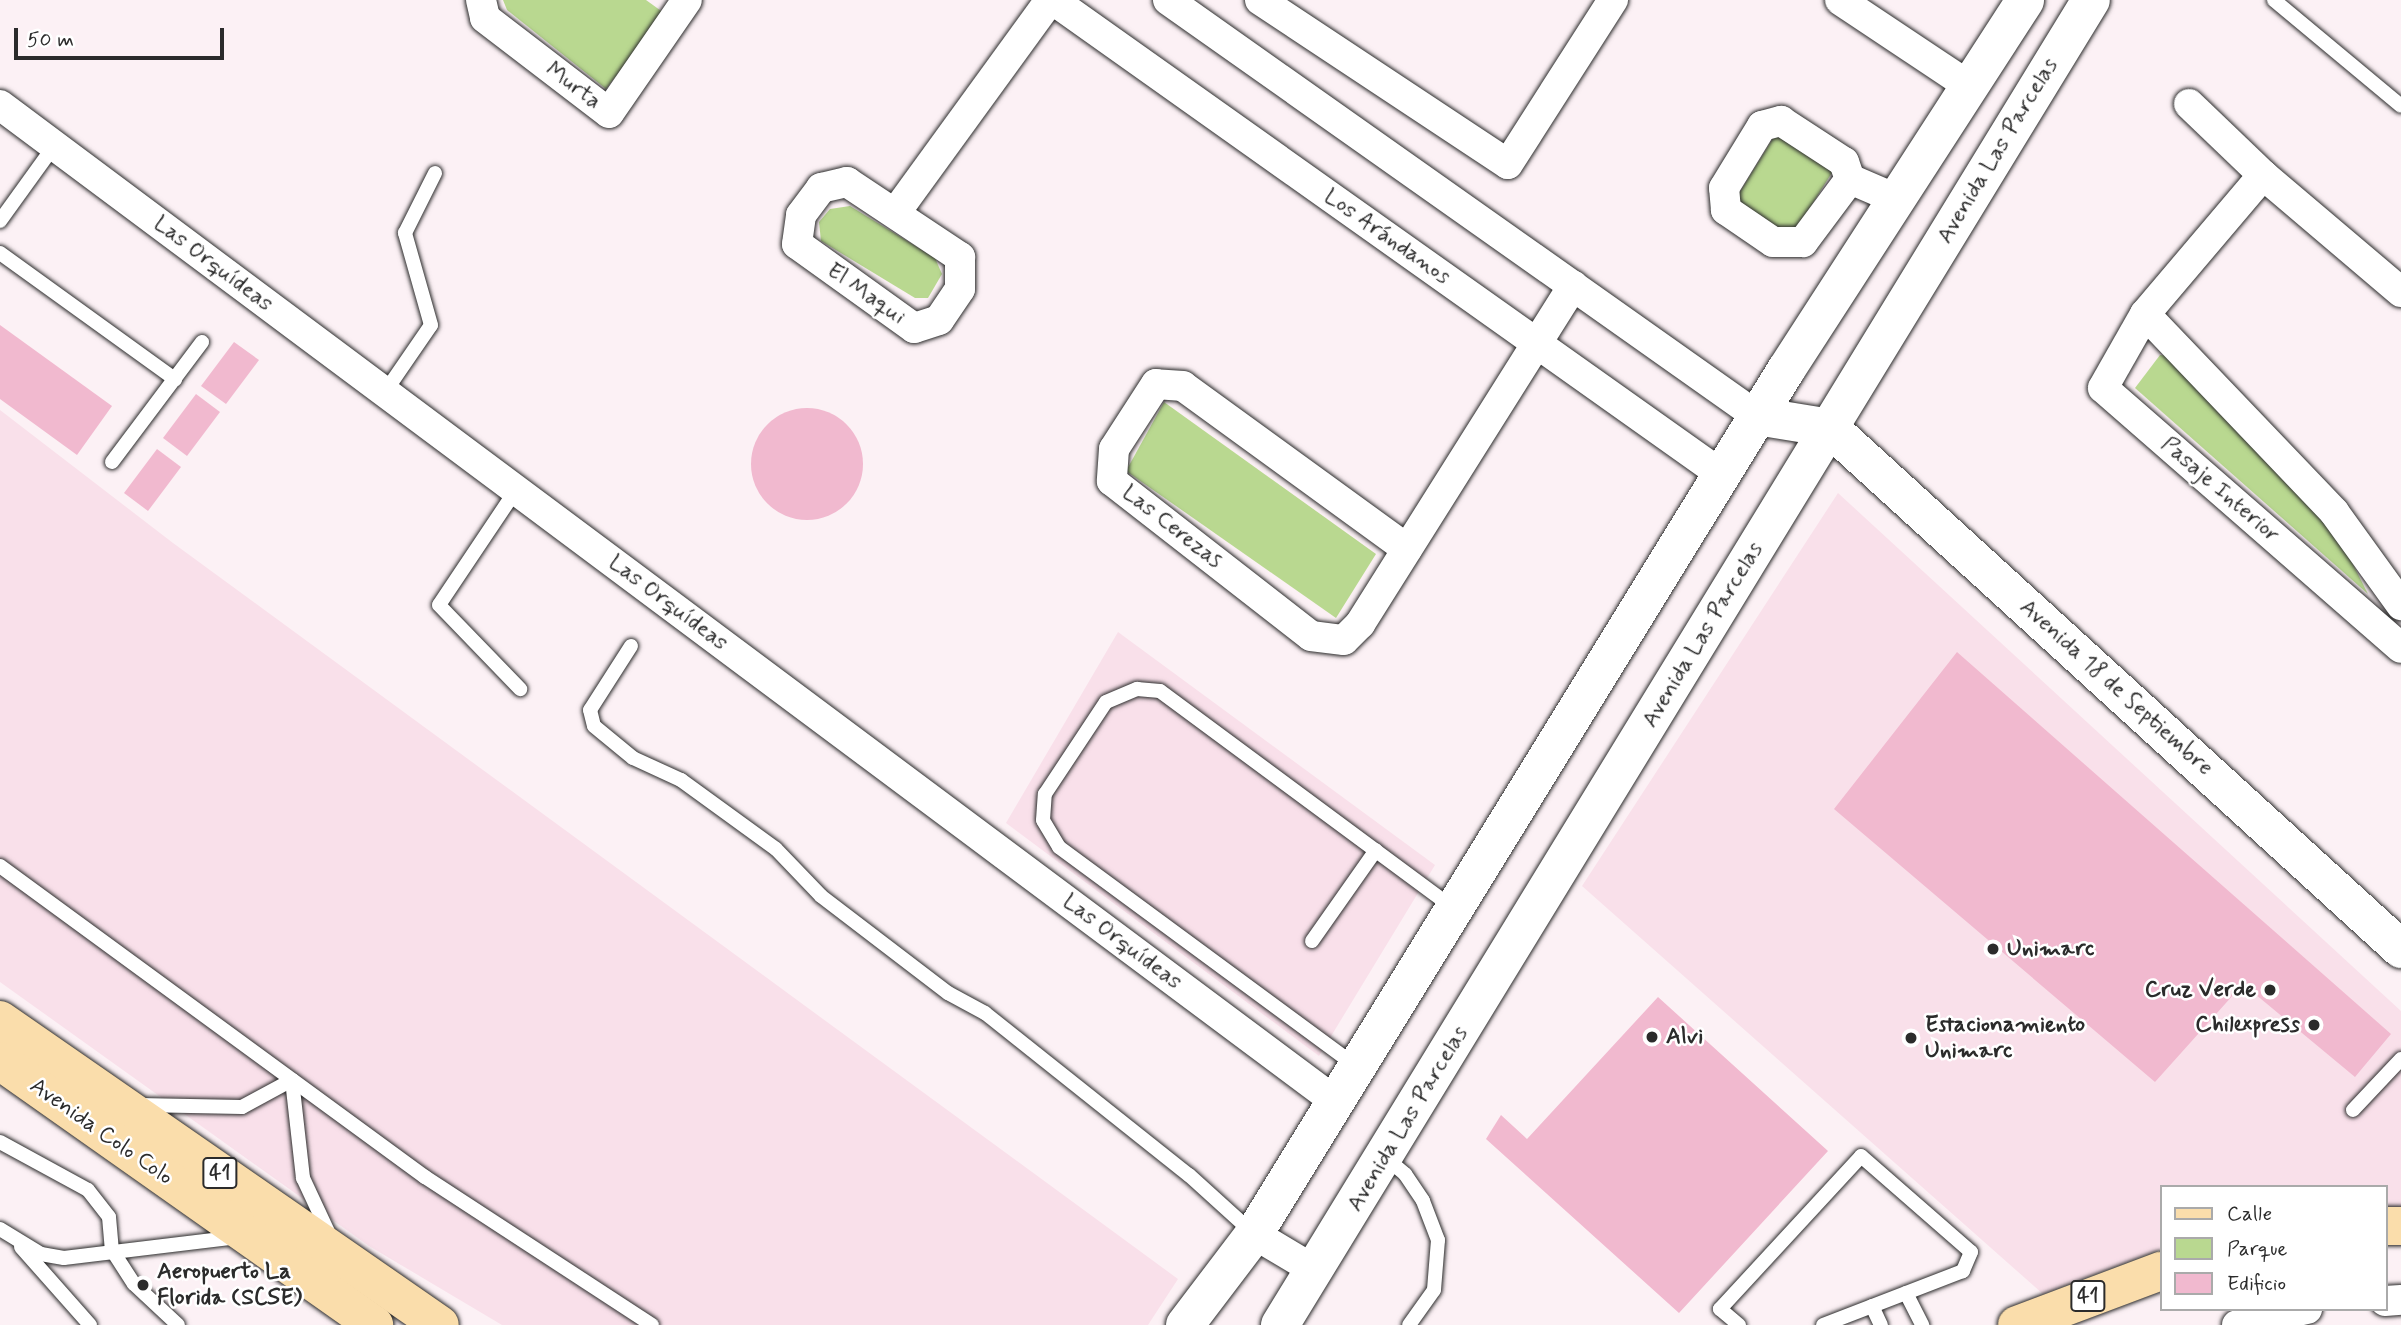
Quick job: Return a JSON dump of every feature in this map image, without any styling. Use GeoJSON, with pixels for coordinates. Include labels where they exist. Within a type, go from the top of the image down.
{"type":"FeatureCollection","features":[{"type":"Feature","properties":{"kind":"main road"},"geometry":{"type":"LineString","coordinates":[[1185,1325],[1254,1234],[1757,416],[1894,198],[2025,0]]}},
{"type":"Feature","properties":{"kind":"main road","name":"Avenida Las Parcelas"},"geometry":{"type":"LineString","coordinates":[[1280,1325],[1316,1271],[2091,0]]}},
{"type":"Feature","properties":{"kind":"main road"},"geometry":{"type":"LineString","coordinates":[[1757,416],[1830,428]]}},
{"type":"Feature","properties":{"kind":"main road","name":"Avenida 18 de Septiembre"},"geometry":{"type":"LineString","coordinates":[[1830,428],[2401,949]]}},
{"type":"Feature","properties":{"kind":"main road","name":"41"},"geometry":{"type":"LineString","coordinates":[[0,1020],[440,1325]]}},
{"type":"Feature","properties":{"kind":"main road","name":"Avenida Colo Colo"},"geometry":{"type":"LineString","coordinates":[[0,1060],[374,1325]]}},
{"type":"Feature","properties":{"kind":"main road","name":"41"},"geometry":{"type":"LineString","coordinates":[[2017,1325],[2160,1270]]}},
{"type":"Feature","properties":{"kind":"street","name":"Murta"},"geometry":{"type":"LineString","coordinates":[[481,0],[485,18],[609,113],[679,3]]}},
{"type":"Feature","properties":{"kind":"street"},"geometry":{"type":"LineString","coordinates":[[896,212],[1051,0]]}},
{"type":"Feature","properties":{"kind":"street","name":"Los Arándanos"},"geometry":{"type":"LineString","coordinates":[[1051,0],[1721,474]]}},
{"type":"Feature","properties":{"kind":"street"},"geometry":{"type":"LineString","coordinates":[[1168,0],[1757,416]]}},
{"type":"Feature","properties":{"kind":"street"},"geometry":{"type":"LineString","coordinates":[[1260,0],[1508,164],[1613,0]]}},
{"type":"Feature","properties":{"kind":"street"},"geometry":{"type":"LineString","coordinates":[[1840,0],[1969,86]]}},
{"type":"Feature","properties":{"kind":"street"},"geometry":{"type":"LineString","coordinates":[[2189,104],[2263,175],[2401,292]]}},
{"type":"Feature","properties":{"kind":"street","name":"Las Orquídeas"},"geometry":{"type":"LineString","coordinates":[[0,105],[1335,1101]]}},
{"type":"Feature","properties":{"kind":"street","name":"Pasaje Interior"},"geometry":{"type":"LineString","coordinates":[[2263,175],[2145,314],[2103,388],[2401,648]]}},
{"type":"Feature","properties":{"kind":"street"},"geometry":{"type":"LineString","coordinates":[[1850,179],[1894,198]]}},
{"type":"Feature","properties":{"kind":"street","name":"El Maqui"},"geometry":{"type":"LineString","coordinates":[[847,182],[896,212],[960,257],[961,289],[939,320],[914,328],[797,244],[801,215],[821,188],[847,182]]}},
{"type":"Feature","properties":{"kind":"street","name":"Las Cerezas"},"geometry":{"type":"LineString","coordinates":[[1407,549],[1183,386],[1156,384],[1114,449],[1112,481],[1311,636],[1344,640],[1360,624],[1573,286]]}},
{"type":"Feature","properties":{"kind":"street"},"geometry":{"type":"LineString","coordinates":[[2145,314],[2334,512],[2401,605]]}},
{"type":"Feature","properties":{"kind":"street"},"geometry":{"type":"LineString","coordinates":[[1254,1234],[1316,1271]]}},
{"type":"Feature","properties":{"kind":"street"},"geometry":{"type":"LineString","coordinates":[[2237,1325],[2298,1311]]}},
{"type":"Feature","properties":{"kind":"lane"},"geometry":{"type":"LineString","coordinates":[[2274,0],[2401,106]]}},
{"type":"Feature","properties":{"kind":"lane"},"geometry":{"type":"LineString","coordinates":[[0,221],[54,146]]}},
{"type":"Feature","properties":{"kind":"lane"},"geometry":{"type":"LineString","coordinates":[[385,392],[431,325],[405,233],[435,173]]}},
{"type":"Feature","properties":{"kind":"lane"},"geometry":{"type":"LineString","coordinates":[[0,253],[175,379]]}},
{"type":"Feature","properties":{"kind":"lane"},"geometry":{"type":"LineString","coordinates":[[112,463],[202,342]]}},
{"type":"Feature","properties":{"kind":"lane"},"geometry":{"type":"LineString","coordinates":[[516,490],[439,605],[520,689]]}},
{"type":"Feature","properties":{"kind":"lane"},"geometry":{"type":"LineString","coordinates":[[631,646],[590,710],[594,726],[633,758],[681,780],[776,849],[821,896],[948,993],[985,1013],[1189,1175],[1254,1234]]}},
{"type":"Feature","properties":{"kind":"lane"},"geometry":{"type":"LineString","coordinates":[[1357,1066],[1059,847],[1046,830],[1042,807],[1045,794],[1098,710],[1116,695],[1149,689],[1181,703],[1454,909]]}},
{"type":"Feature","properties":{"kind":"lane"},"geometry":{"type":"LineString","coordinates":[[1312,942],[1376,849]]}},
{"type":"Feature","properties":{"kind":"lane"},"geometry":{"type":"LineString","coordinates":[[0,866],[425,1177],[652,1325]]}},
{"type":"Feature","properties":{"kind":"lane"},"geometry":{"type":"LineString","coordinates":[[2353,1110],[2401,1059]]}},
{"type":"Feature","properties":{"kind":"lane"},"geometry":{"type":"LineString","coordinates":[[122,1105],[242,1107],[292,1080]]}},
{"type":"Feature","properties":{"kind":"lane"},"geometry":{"type":"LineString","coordinates":[[292,1080],[303,1178],[340,1256]]}},
{"type":"Feature","properties":{"kind":"lane"},"geometry":{"type":"LineString","coordinates":[[0,1142],[88,1190],[109,1217],[112,1250],[134,1284],[178,1325]]}},
{"type":"Feature","properties":{"kind":"lane"},"geometry":{"type":"LineString","coordinates":[[1738,1325],[1720,1309],[1861,1156],[1971,1252],[1963,1270],[1823,1325]]}},
{"type":"Feature","properties":{"kind":"lane"},"geometry":{"type":"LineString","coordinates":[[1385,1157],[1405,1174],[1417,1192],[1438,1240],[1434,1290],[1409,1325]]}},
{"type":"Feature","properties":{"kind":"lane"},"geometry":{"type":"LineString","coordinates":[[0,1229],[18,1244],[90,1325]]}},
{"type":"Feature","properties":{"kind":"lane"},"geometry":{"type":"LineString","coordinates":[[18,1244],[64,1258],[112,1250],[247,1236]]}},
{"type":"Feature","properties":{"kind":"lane"},"geometry":{"type":"LineString","coordinates":[[1906,1293],[1922,1325]]}},
{"type":"Feature","properties":{"kind":"lane"},"geometry":{"type":"LineString","coordinates":[[1872,1306],[1881,1325]]}},
{"type":"Feature","properties":{"kind":"shaded area"},"geometry":{"type":"Polygon","coordinates":[[[0,410],[173,543],[1178,1279],[1148,1325],[502,1325],[369,1246],[0,982],[0,410]]]}},
{"type":"Feature","properties":{"kind":"shaded area","name":"Unimarc"},"geometry":{"type":"Polygon","coordinates":[[[1838,493],[2401,1011],[2401,1207],[2387,1208],[2387,1185],[2160,1185],[2160,1249],[2043,1294],[1582,886],[1838,493]]]}},
{"type":"Feature","properties":{"kind":"shaded area"},"geometry":{"type":"Polygon","coordinates":[[[1118,632],[1435,865],[1319,1056],[1006,823],[1118,632]]]}},
{"type":"Feature","properties":{"kind":"green space"},"geometry":{"type":"Polygon","coordinates":[[[503,0],[646,0],[664,13],[606,89],[507,10],[503,0]]]}},
{"type":"Feature","properties":{"kind":"green space"},"geometry":{"type":"Polygon","coordinates":[[[1775,135],[1833,171],[1791,238],[1733,203],[1775,135]]]}},
{"type":"Feature","properties":{"kind":"green space"},"geometry":{"type":"Polygon","coordinates":[[[850,206],[935,258],[942,274],[928,298],[915,298],[821,241],[819,222],[830,209],[850,206]]]}},
{"type":"Feature","properties":{"kind":"green space"},"geometry":{"type":"Polygon","coordinates":[[[2160,355],[2180,357],[2331,521],[2368,594],[2135,388],[2160,355]]]}},
{"type":"Feature","properties":{"kind":"green space"},"geometry":{"type":"Polygon","coordinates":[[[1164,402],[1376,554],[1336,618],[1126,471],[1164,402]]]}},
{"type":"Feature","properties":{"kind":"building"},"geometry":{"type":"Polygon","coordinates":[[[0,325],[112,406],[77,455],[0,399],[0,325]]]}},
{"type":"Feature","properties":{"kind":"building"},"geometry":{"type":"Polygon","coordinates":[[[234,342],[259,360],[226,404],[201,386],[234,342]]]}},
{"type":"Feature","properties":{"kind":"building"},"geometry":{"type":"Polygon","coordinates":[[[196,394],[220,412],[187,456],[163,438],[196,394]]]}},
{"type":"Feature","properties":{"kind":"building"},"geometry":{"type":"Polygon","coordinates":[[[807,408],[829,412],[847,424],[859,442],[863,464],[859,486],[847,504],[829,516],[807,520],[785,516],[767,504],[755,486],[751,464],[755,442],[767,424],[785,412],[807,408]]]}},
{"type":"Feature","properties":{"kind":"building"},"geometry":{"type":"Polygon","coordinates":[[[157,449],[181,467],[148,511],[124,493],[157,449]]]}},
{"type":"Feature","properties":{"kind":"building"},"geometry":{"type":"Polygon","coordinates":[[[1957,652],[2391,1034],[2355,1077],[2243,984],[2155,1082],[1834,809],[1957,652]]]}},
{"type":"Feature","properties":{"kind":"building"},"geometry":{"type":"Polygon","coordinates":[[[1658,997],[1828,1151],[1679,1313],[1486,1139],[1501,1115],[1527,1139],[1658,997]]]}},
{"type":"Feature","properties":{"kind":"place","name":"Unimarc"},"geometry":{"type":"Point","coordinates":[1993,949]}},
{"type":"Feature","properties":{"kind":"place","name":"Cruz Verde"},"geometry":{"type":"Point","coordinates":[2270,990]}},
{"type":"Feature","properties":{"kind":"place","name":"Chilexpress"},"geometry":{"type":"Point","coordinates":[2314,1025]}},
{"type":"Feature","properties":{"kind":"place","name":"Alvi"},"geometry":{"type":"Point","coordinates":[1652,1037]}},
{"type":"Feature","properties":{"kind":"place","name":"Estacionamiento Unimarc"},"geometry":{"type":"Point","coordinates":[1911,1038]}},
{"type":"Feature","properties":{"kind":"place","name":"Aeropuerto La Florida (SCSE)"},"geometry":{"type":"Point","coordinates":[143,1285]}}]}
